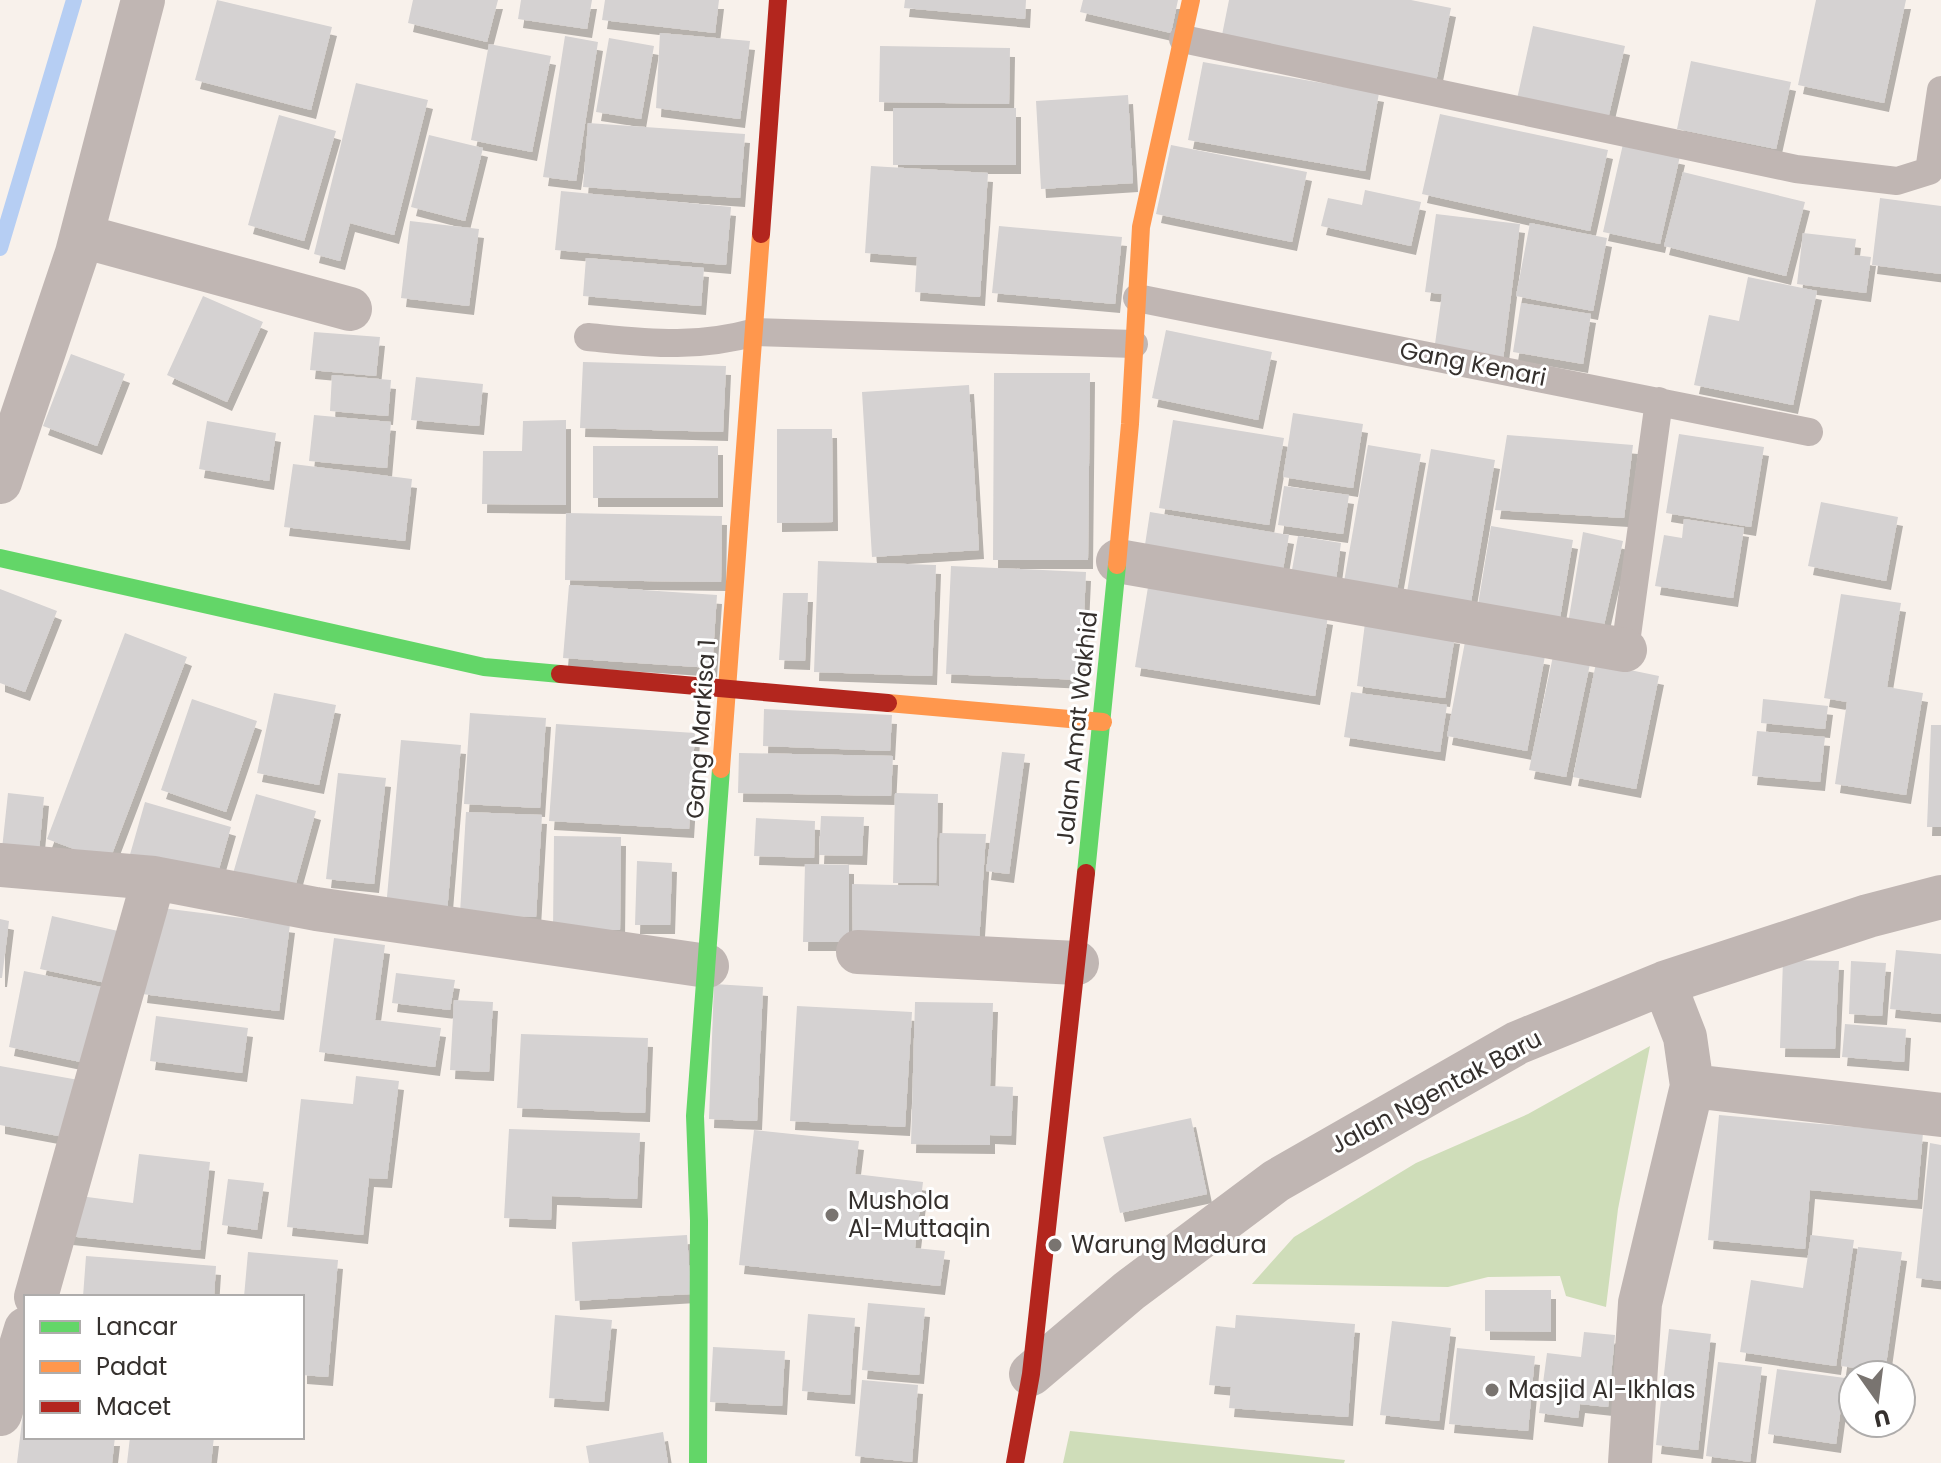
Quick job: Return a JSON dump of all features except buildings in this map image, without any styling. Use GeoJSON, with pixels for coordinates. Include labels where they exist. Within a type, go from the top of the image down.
{"type":"FeatureCollection","features":[{"type":"Feature","properties":{"kind":"street"},"geometry":{"type":"LineString","coordinates":[[0,482],[82,236],[143,0]]}},
{"type":"Feature","properties":{"kind":"street","name":"Gang Markisa 1"},"geometry":{"type":"LineString","coordinates":[[698,1463],[699,1221],[695,1116],[756,332],[778,0]]}},
{"type":"Feature","properties":{"kind":"street","name":"Jalan Amat Wakhid"},"geometry":{"type":"LineString","coordinates":[[1015,1463],[1031,1374],[1103,722],[1118,561],[1141,227],[1191,0]]}},
{"type":"Feature","properties":{"kind":"street"},"geometry":{"type":"LineString","coordinates":[[82,236],[350,309]]}},
{"type":"Feature","properties":{"kind":"street"},"geometry":{"type":"LineString","coordinates":[[0,558],[484,667],[1103,722]]}},
{"type":"Feature","properties":{"kind":"street"},"geometry":{"type":"LineString","coordinates":[[1118,561],[1625,650]]}},
{"type":"Feature","properties":{"kind":"street"},"geometry":{"type":"LineString","coordinates":[[0,865],[154,878],[316,909],[707,966]]}},
{"type":"Feature","properties":{"kind":"street"},"geometry":{"type":"LineString","coordinates":[[37,1295],[154,878]]}},
{"type":"Feature","properties":{"kind":"street","name":"Jalan Ngentak Baru"},"geometry":{"type":"LineString","coordinates":[[1031,1374],[1129,1291],[1276,1181],[1517,1043],[1664,983],[1868,916],[1941,897]]}},
{"type":"Feature","properties":{"kind":"street"},"geometry":{"type":"LineString","coordinates":[[858,952],[1077,963]]}},
{"type":"Feature","properties":{"kind":"street"},"geometry":{"type":"LineString","coordinates":[[1630,1463],[1640,1303],[1692,1086],[1685,1037],[1664,983]]}},
{"type":"Feature","properties":{"kind":"street"},"geometry":{"type":"LineString","coordinates":[[1692,1086],[1941,1115]]}},
{"type":"Feature","properties":{"kind":"street"},"geometry":{"type":"LineString","coordinates":[[0,1414],[24,1336]]}},
{"type":"Feature","properties":{"kind":"lane"},"geometry":{"type":"LineString","coordinates":[[1183,39],[1648,140],[1796,169],[1879,180],[1897,181],[1929,171],[1941,90]]}},
{"type":"Feature","properties":{"kind":"lane","name":"Gang Kenari"},"geometry":{"type":"LineString","coordinates":[[1137,298],[1809,432]]}},
{"type":"Feature","properties":{"kind":"lane"},"geometry":{"type":"LineString","coordinates":[[588,337],[701,344],[756,332],[1134,344]]}},
{"type":"Feature","properties":{"kind":"lane"},"geometry":{"type":"LineString","coordinates":[[1625,650],[1659,401]]}},
{"type":"Feature","properties":{"kind":"green space"},"geometry":{"type":"Polygon","coordinates":[[[1650,1046],[1618,1209],[1606,1307],[1566,1296],[1560,1276],[1488,1277],[1448,1287],[1252,1284],[1294,1237],[1416,1163],[1528,1114],[1650,1046]]]}},
{"type":"Feature","properties":{"kind":"green space"},"geometry":{"type":"Polygon","coordinates":[[[1070,1431],[1345,1460],[1344,1463],[1063,1463],[1070,1431]]]}},
{"type":"Feature","properties":{"kind":"waterway"},"geometry":{"type":"LineString","coordinates":[[0,248],[74,0]]}},
{"type":"Feature","properties":{"kind":"traffic: fast"},"geometry":{"type":"LineString","coordinates":[[0,558],[484,667],[560,674]]}},
{"type":"Feature","properties":{"kind":"traffic: fast"},"geometry":{"type":"LineString","coordinates":[[1086,873],[1117,565]]}},
{"type":"Feature","properties":{"kind":"traffic: fast"},"geometry":{"type":"LineString","coordinates":[[698,1463],[699,1221],[695,1116],[721,769]]}},
{"type":"Feature","properties":{"kind":"traffic: slow"},"geometry":{"type":"LineString","coordinates":[[1117,565],[1130,424],[1141,227],[1191,0]]}},
{"type":"Feature","properties":{"kind":"traffic: slow"},"geometry":{"type":"LineString","coordinates":[[721,769],[761,234]]}},
{"type":"Feature","properties":{"kind":"traffic: slow"},"geometry":{"type":"LineString","coordinates":[[888,703],[1103,722]]}},
{"type":"Feature","properties":{"kind":"traffic: jam"},"geometry":{"type":"LineString","coordinates":[[761,234],[778,0]]}},
{"type":"Feature","properties":{"kind":"traffic: jam"},"geometry":{"type":"LineString","coordinates":[[560,674],[888,703]]}},
{"type":"Feature","properties":{"kind":"traffic: jam"},"geometry":{"type":"LineString","coordinates":[[1015,1463],[1031,1374],[1086,873]]}},
{"type":"Feature","properties":{"kind":"place","name":"Mushola Al-Muttaqin"},"geometry":{"type":"Point","coordinates":[832,1215]}},
{"type":"Feature","properties":{"kind":"place","name":"Warung Madura"},"geometry":{"type":"Point","coordinates":[1055,1245]}},
{"type":"Feature","properties":{"kind":"place","name":"Masjid Al-Ikhlas"},"geometry":{"type":"Point","coordinates":[1492,1390]}}]}
